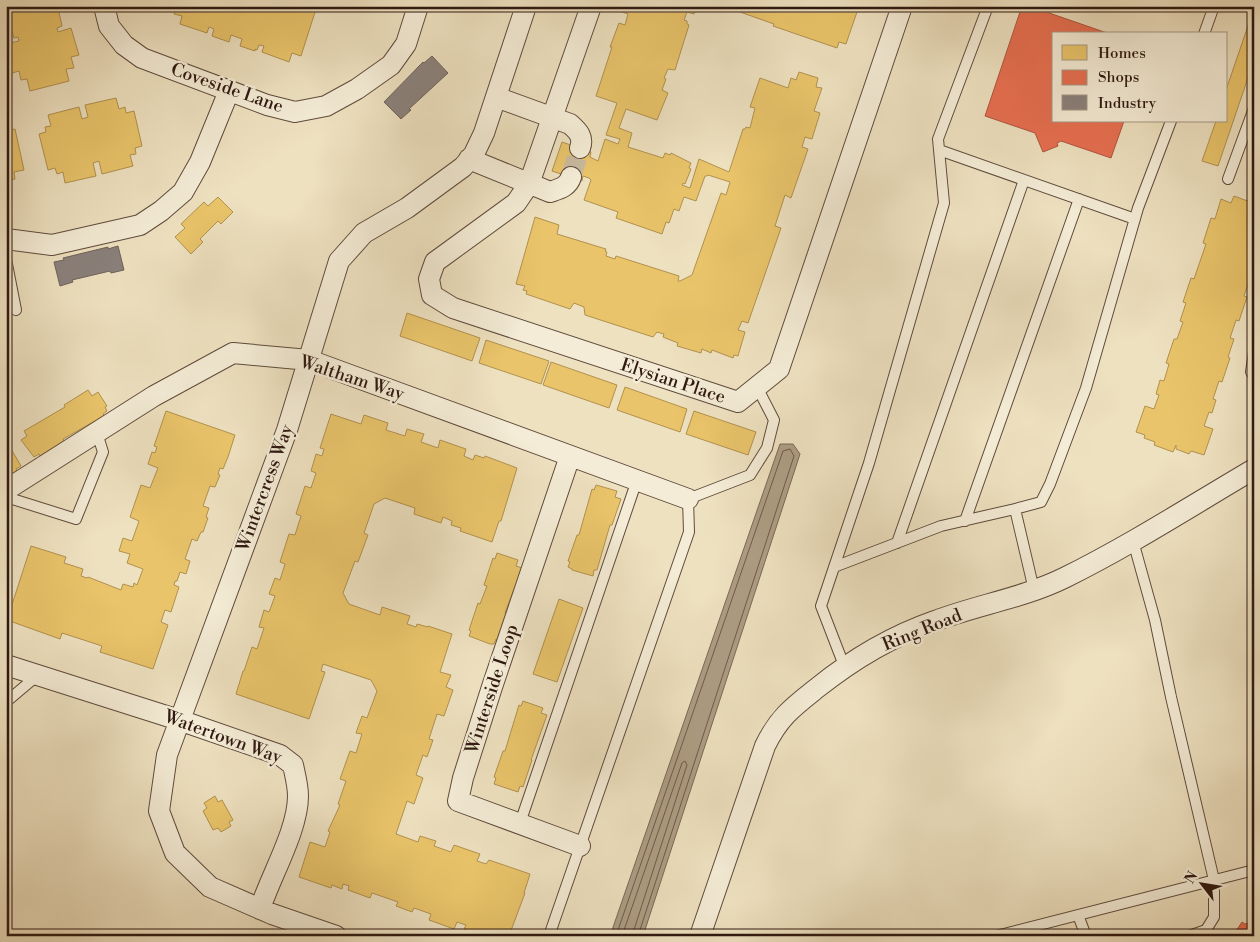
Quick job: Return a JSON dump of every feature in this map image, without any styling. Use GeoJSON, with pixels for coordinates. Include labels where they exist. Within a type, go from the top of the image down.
{"type":"FeatureCollection","features":[{"type":"Feature","properties":{"kind":"street","name":"Coveside Lane"},"geometry":{"type":"LineString","coordinates":[[104,6],[110,26],[124,45],[142,58],[267,105],[295,112],[326,106],[357,89],[391,66],[406,44],[418,6]]}},
{"type":"Feature","properties":{"kind":"street","name":"Wintercress Way"},"geometry":{"type":"LineString","coordinates":[[336,936],[260,909],[210,887],[175,852],[159,810],[167,754],[287,430],[339,261],[364,233],[407,208],[463,167],[474,154],[484,133],[526,6]]}},
{"type":"Feature","properties":{"kind":"street","name":"Elysian Place"},"geometry":{"type":"LineString","coordinates":[[591,6],[529,184],[516,203],[436,262],[429,279],[432,295],[453,308],[738,402],[779,369],[902,6]]}},
{"type":"Feature","properties":{"kind":"street"},"geometry":{"type":"LineString","coordinates":[[6,239],[52,245],[140,224],[162,211],[183,192],[200,162],[229,91]]}},
{"type":"Feature","properties":{"kind":"street"},"geometry":{"type":"LineString","coordinates":[[496,97],[570,124],[579,132],[582,143],[580,148]]}},
{"type":"Feature","properties":{"kind":"street"},"geometry":{"type":"LineString","coordinates":[[469,159],[550,192],[562,188],[571,177]]}},
{"type":"Feature","properties":{"kind":"street","name":"Waltham Way"},"geometry":{"type":"LineString","coordinates":[[6,490],[154,396],[233,353],[309,360],[688,499]]}},
{"type":"Feature","properties":{"kind":"street","name":"Winterside Loop"},"geometry":{"type":"LineString","coordinates":[[570,456],[492,687],[463,778],[458,800],[580,846]]}},
{"type":"Feature","properties":{"kind":"street","name":"Ring Road"},"geometry":{"type":"LineString","coordinates":[[704,934],[764,746],[771,733],[788,711],[845,668],[899,635],[935,620],[1034,590],[1063,578],[1133,541],[1254,469]]}},
{"type":"Feature","properties":{"kind":"street","name":"Watertown Way"},"geometry":{"type":"LineString","coordinates":[[6,665],[179,720],[280,755],[293,765],[298,795],[294,822],[260,909]]}},
{"type":"Feature","properties":{"kind":"lane"},"geometry":{"type":"LineString","coordinates":[[845,668],[821,606],[868,463],[944,204],[938,139],[988,6]]}},
{"type":"Feature","properties":{"kind":"lane"},"geometry":{"type":"LineString","coordinates":[[1205,32],[1214,6]]}},
{"type":"Feature","properties":{"kind":"lane"},"geometry":{"type":"LineString","coordinates":[[1228,179],[1254,108]]}},
{"type":"Feature","properties":{"kind":"lane"},"geometry":{"type":"LineString","coordinates":[[834,567],[941,526],[1041,502],[1050,484],[1086,388],[1135,219],[1171,122]]}},
{"type":"Feature","properties":{"kind":"lane"},"geometry":{"type":"LineString","coordinates":[[939,150],[1135,219]]}},
{"type":"Feature","properties":{"kind":"lane"},"geometry":{"type":"LineString","coordinates":[[897,543],[1024,180]]}},
{"type":"Feature","properties":{"kind":"lane"},"geometry":{"type":"LineString","coordinates":[[965,521],[1079,199]]}},
{"type":"Feature","properties":{"kind":"lane"},"geometry":{"type":"LineString","coordinates":[[6,259],[16,310]]}},
{"type":"Feature","properties":{"kind":"lane"},"geometry":{"type":"LineString","coordinates":[[1254,352],[1251,372],[1254,376]]}},
{"type":"Feature","properties":{"kind":"lane"},"geometry":{"type":"LineString","coordinates":[[549,936],[689,532],[688,499],[750,475],[767,448],[774,420],[757,386]]}},
{"type":"Feature","properties":{"kind":"lane"},"geometry":{"type":"LineString","coordinates":[[6,496],[76,519],[103,452],[97,433]]}},
{"type":"Feature","properties":{"kind":"lane"},"geometry":{"type":"LineString","coordinates":[[520,823],[637,480]]}},
{"type":"Feature","properties":{"kind":"lane"},"geometry":{"type":"LineString","coordinates":[[1016,509],[1034,590]]}},
{"type":"Feature","properties":{"kind":"lane"},"geometry":{"type":"LineString","coordinates":[[1133,541],[1155,620],[1214,880],[1214,917],[1206,930],[1189,936]]}},
{"type":"Feature","properties":{"kind":"lane"},"geometry":{"type":"LineString","coordinates":[[6,702],[38,675]]}},
{"type":"Feature","properties":{"kind":"lane"},"geometry":{"type":"LineString","coordinates":[[996,936],[1254,870]]}},
{"type":"Feature","properties":{"kind":"lane"},"geometry":{"type":"LineString","coordinates":[[1078,915],[1086,936]]}},
{"type":"Feature","properties":{"kind":"water"},"geometry":{"type":"Polygon","coordinates":[[[780,444],[793,444],[800,454],[643,936],[610,936],[780,444]]]}},
{"type":"Feature","properties":{"kind":"building: Homes"},"geometry":{"type":"Polygon","coordinates":[[[10,6],[59,6],[62,26],[57,28],[58,32],[71,28],[79,55],[71,57],[74,68],[66,69],[69,81],[30,91],[27,79],[21,80],[19,71],[9,74],[6,63],[6,44],[19,41],[18,37],[14,38],[11,27],[9,27],[6,13],[11,12],[10,6]]]}},
{"type":"Feature","properties":{"kind":"building: Homes"},"geometry":{"type":"Polygon","coordinates":[[[176,6],[308,6],[307,9],[315,12],[301,56],[292,53],[289,62],[262,52],[264,46],[259,45],[255,51],[240,46],[242,39],[231,35],[229,42],[212,36],[214,29],[209,27],[207,33],[180,24],[182,16],[174,14],[176,6]]]}},
{"type":"Feature","properties":{"kind":"building: Homes"},"geometry":{"type":"Polygon","coordinates":[[[624,6],[697,6],[694,14],[687,12],[684,20],[689,25],[675,70],[668,69],[664,78],[666,79],[662,90],[668,93],[657,120],[626,109],[619,128],[632,133],[628,147],[663,158],[665,153],[670,155],[671,153],[691,163],[689,168],[691,169],[685,184],[683,183],[682,185],[690,188],[699,159],[729,172],[743,129],[746,127],[750,128],[755,108],[750,107],[760,78],[788,88],[791,78],[796,80],[799,72],[818,78],[816,87],[822,88],[814,111],[820,113],[812,139],[805,137],[802,147],[808,149],[791,198],[785,195],[775,226],[781,228],[748,323],[742,321],[738,330],[745,332],[738,356],[734,355],[733,358],[712,350],[711,353],[702,349],[701,353],[677,346],[678,343],[663,337],[664,334],[657,332],[653,337],[585,315],[584,307],[574,303],[570,309],[526,294],[527,291],[523,290],[525,286],[516,284],[535,217],[559,225],[557,234],[606,249],[606,256],[615,259],[616,256],[679,276],[678,281],[680,281],[692,275],[721,193],[726,195],[730,182],[708,175],[705,176],[696,201],[684,197],[679,211],[674,209],[669,223],[666,222],[662,234],[616,218],[618,212],[584,200],[591,180],[589,178],[583,176],[582,181],[552,171],[562,142],[591,152],[590,157],[598,161],[605,139],[618,144],[620,139],[606,135],[617,103],[596,96],[619,23],[625,25],[628,14],[622,12],[624,6]]]}},
{"type":"Feature","properties":{"kind":"building: Homes"},"geometry":{"type":"Polygon","coordinates":[[[723,6],[859,6],[846,44],[839,42],[837,48],[723,6]]]}},
{"type":"Feature","properties":{"kind":"building: Homes"},"geometry":{"type":"Polygon","coordinates":[[[1250,20],[1254,21],[1254,60],[1218,166],[1202,161],[1216,122],[1228,122],[1228,84],[1250,20]]]}},
{"type":"Feature","properties":{"kind":"building: Homes"},"geometry":{"type":"Polygon","coordinates":[[[116,98],[119,109],[125,107],[126,113],[134,111],[142,146],[135,148],[136,154],[130,155],[133,166],[102,174],[99,161],[93,163],[96,176],[65,183],[63,172],[57,174],[55,168],[48,170],[39,134],[46,132],[45,127],[51,126],[48,115],[79,107],[82,119],[88,117],[85,105],[116,98]]]}},
{"type":"Feature","properties":{"kind":"building: Homes"},"geometry":{"type":"Polygon","coordinates":[[[15,129],[24,170],[14,172],[15,179],[6,181],[6,131],[15,129]]]}},
{"type":"Feature","properties":{"kind":"building: Homes"},"geometry":{"type":"Polygon","coordinates":[[[1234,196],[1253,203],[1248,218],[1254,221],[1254,282],[1249,281],[1244,296],[1247,297],[1239,321],[1236,320],[1230,338],[1234,339],[1228,357],[1230,358],[1222,382],[1219,381],[1213,399],[1216,400],[1212,413],[1209,412],[1204,426],[1213,429],[1204,455],[1191,451],[1189,454],[1176,449],[1176,445],[1173,452],[1154,445],[1155,442],[1144,438],[1145,435],[1136,432],[1145,406],[1154,409],[1159,395],[1156,394],[1160,380],[1164,381],[1169,364],[1166,363],[1174,339],[1177,339],[1183,322],[1180,321],[1186,303],[1183,302],[1191,278],[1194,279],[1206,244],[1203,243],[1211,218],[1215,219],[1221,199],[1231,203],[1234,196]]]}},
{"type":"Feature","properties":{"kind":"building: Homes"},"geometry":{"type":"Polygon","coordinates":[[[218,197],[233,212],[221,224],[218,221],[200,239],[203,242],[191,254],[175,237],[185,228],[181,224],[204,202],[208,206],[218,197]]]}},
{"type":"Feature","properties":{"kind":"building: Homes"},"geometry":{"type":"Polygon","coordinates":[[[407,313],[480,338],[472,361],[400,336],[407,313]]]}},
{"type":"Feature","properties":{"kind":"building: Homes"},"geometry":{"type":"Polygon","coordinates":[[[486,340],[549,361],[541,384],[479,363],[486,340]]]}},
{"type":"Feature","properties":{"kind":"building: Homes"},"geometry":{"type":"Polygon","coordinates":[[[551,362],[617,385],[609,408],[543,385],[551,362]]]}},
{"type":"Feature","properties":{"kind":"building: Homes"},"geometry":{"type":"Polygon","coordinates":[[[625,387],[687,409],[680,432],[617,410],[625,387]]]}},
{"type":"Feature","properties":{"kind":"building: Homes"},"geometry":{"type":"Polygon","coordinates":[[[88,390],[92,396],[98,392],[107,406],[105,407],[107,411],[103,414],[104,416],[63,439],[64,441],[40,456],[39,454],[34,457],[21,440],[27,436],[24,431],[65,407],[64,405],[88,390]]]}},
{"type":"Feature","properties":{"kind":"building: Homes"},"geometry":{"type":"Polygon","coordinates":[[[166,411],[235,435],[223,469],[220,468],[218,474],[220,475],[215,487],[210,486],[203,506],[209,508],[206,517],[208,518],[203,532],[201,532],[197,541],[192,539],[185,559],[190,561],[186,574],[180,572],[177,581],[175,581],[174,585],[179,587],[171,612],[165,610],[161,622],[168,625],[153,669],[100,652],[102,646],[62,633],[60,639],[7,620],[31,546],[66,557],[64,563],[83,569],[81,576],[121,590],[123,584],[133,587],[134,583],[137,585],[143,569],[127,563],[130,554],[119,551],[123,538],[132,541],[139,521],[130,517],[141,485],[150,488],[158,468],[148,464],[152,452],[155,453],[157,447],[154,446],[166,411]]]}},
{"type":"Feature","properties":{"kind":"building: Homes"},"geometry":{"type":"Polygon","coordinates":[[[694,411],[756,432],[748,455],[686,434],[694,411]]]}},
{"type":"Feature","properties":{"kind":"building: Homes"},"geometry":{"type":"Polygon","coordinates":[[[331,414],[361,424],[364,415],[388,423],[386,430],[405,436],[407,429],[424,434],[421,442],[438,448],[440,440],[466,449],[464,456],[473,460],[475,455],[484,458],[485,456],[517,468],[501,521],[499,521],[492,542],[460,531],[461,528],[451,525],[452,521],[443,517],[441,523],[414,514],[415,508],[385,498],[374,504],[364,533],[368,535],[358,562],[355,561],[343,593],[349,604],[380,615],[382,607],[410,616],[407,624],[416,627],[417,624],[428,626],[452,634],[440,672],[451,675],[446,687],[453,690],[444,716],[437,714],[429,739],[433,740],[427,757],[423,755],[416,775],[423,778],[414,804],[407,801],[396,834],[418,842],[420,836],[436,841],[434,846],[451,852],[454,845],[480,854],[477,861],[486,864],[489,860],[530,874],[509,936],[475,936],[475,933],[464,929],[466,925],[457,922],[454,929],[429,920],[431,914],[414,908],[412,912],[396,906],[398,902],[372,893],[370,898],[348,890],[349,886],[343,884],[342,889],[332,885],[331,888],[299,877],[310,842],[325,847],[330,832],[328,831],[340,805],[338,804],[346,781],[340,779],[350,751],[356,753],[362,734],[356,733],[362,716],[367,718],[377,691],[371,680],[323,664],[321,671],[325,672],[309,719],[236,694],[252,647],[257,649],[264,628],[259,627],[264,610],[269,612],[275,596],[269,594],[275,578],[280,580],[285,564],[280,562],[289,534],[295,535],[301,516],[296,514],[305,486],[311,488],[316,473],[311,471],[316,454],[322,456],[324,449],[320,448],[331,414]]]}},
{"type":"Feature","properties":{"kind":"building: Homes"},"geometry":{"type":"Polygon","coordinates":[[[10,447],[21,466],[6,478],[6,450],[10,447]]]}},
{"type":"Feature","properties":{"kind":"building: Homes"},"geometry":{"type":"Polygon","coordinates":[[[596,485],[617,491],[615,497],[621,499],[612,525],[610,525],[597,570],[594,570],[593,576],[572,570],[568,567],[570,562],[568,561],[577,535],[579,535],[592,489],[594,490],[596,485]]]}},
{"type":"Feature","properties":{"kind":"building: Homes"},"geometry":{"type":"Polygon","coordinates":[[[497,553],[518,560],[516,566],[522,568],[497,640],[494,644],[490,644],[469,636],[471,631],[469,630],[478,603],[480,604],[487,586],[484,585],[493,558],[495,559],[497,553]]]}},
{"type":"Feature","properties":{"kind":"building: Homes"},"geometry":{"type":"Polygon","coordinates":[[[559,599],[583,608],[557,682],[533,674],[559,599]]]}},
{"type":"Feature","properties":{"kind":"building: Homes"},"geometry":{"type":"Polygon","coordinates":[[[523,701],[543,708],[541,713],[547,715],[523,787],[520,786],[518,792],[494,784],[496,778],[494,777],[503,751],[505,751],[519,705],[521,706],[523,701]]]}},
{"type":"Feature","properties":{"kind":"building: Homes"},"geometry":{"type":"Polygon","coordinates":[[[215,796],[218,802],[222,800],[233,820],[229,822],[231,826],[221,832],[218,828],[213,830],[203,811],[207,808],[204,803],[215,796]]]}},
{"type":"Feature","properties":{"kind":"building: Shops"},"geometry":{"type":"Polygon","coordinates":[[[1022,6],[1029,6],[1104,32],[1052,32],[1052,122],[1124,122],[1111,158],[1061,141],[1057,143],[1058,146],[1043,152],[1035,133],[985,116],[1022,6]]]}},
{"type":"Feature","properties":{"kind":"building: Shops"},"geometry":{"type":"Polygon","coordinates":[[[1242,922],[1245,924],[1254,922],[1254,936],[1241,936],[1236,931],[1242,922]]]}},
{"type":"Feature","properties":{"kind":"building: Industry"},"geometry":{"type":"Polygon","coordinates":[[[432,56],[448,73],[409,109],[411,110],[401,119],[384,102],[423,62],[432,56]]]}},
{"type":"Feature","properties":{"kind":"building: Industry"},"geometry":{"type":"Polygon","coordinates":[[[118,246],[124,270],[111,273],[110,271],[72,280],[73,282],[60,286],[54,262],[64,260],[63,258],[118,246]]]}},
{"type":"Feature","properties":{"kind":"tunnel"},"geometry":{"type":"LineString","coordinates":[[571,177],[580,148]]}}]}
